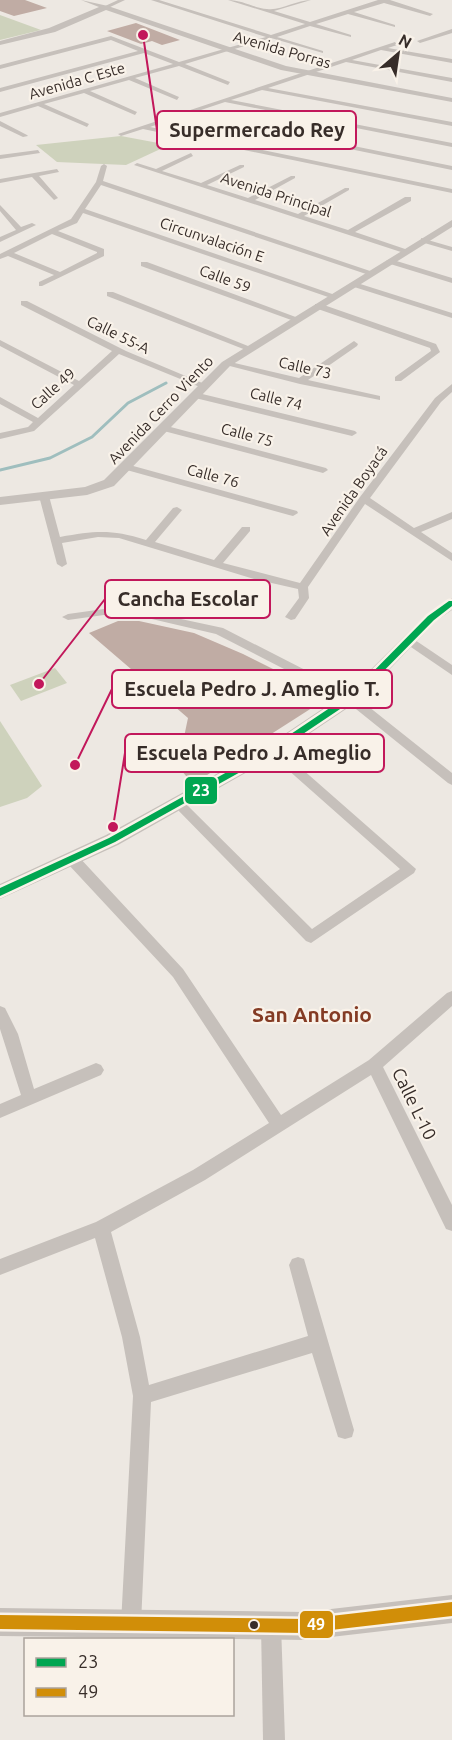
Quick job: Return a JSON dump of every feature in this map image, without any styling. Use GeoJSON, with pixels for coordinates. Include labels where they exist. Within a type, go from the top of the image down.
{"type":"FeatureCollection","features":[{"type":"Feature","properties":{"kind":"street"},"geometry":{"type":"LineString","coordinates":[[74,0],[103,8]]}},
{"type":"Feature","properties":{"kind":"street"},"geometry":{"type":"LineString","coordinates":[[84,0],[103,8]]}},
{"type":"Feature","properties":{"kind":"street"},"geometry":{"type":"LineString","coordinates":[[103,8],[114,0]]}},
{"type":"Feature","properties":{"kind":"street"},"geometry":{"type":"LineString","coordinates":[[0,42],[52,30],[122,0]]}},
{"type":"Feature","properties":{"kind":"street"},"geometry":{"type":"LineString","coordinates":[[153,0],[321,52]]}},
{"type":"Feature","properties":{"kind":"street"},"geometry":{"type":"LineString","coordinates":[[231,0],[349,36]]}},
{"type":"Feature","properties":{"kind":"street"},"geometry":{"type":"LineString","coordinates":[[269,12],[308,0]]}},
{"type":"Feature","properties":{"kind":"street"},"geometry":{"type":"LineString","coordinates":[[384,0],[430,14]]}},
{"type":"Feature","properties":{"kind":"street","name":"Avenida C Este"},"geometry":{"type":"LineString","coordinates":[[0,115],[229,50],[384,0]]}},
{"type":"Feature","properties":{"kind":"street","name":"Avenida Porras"},"geometry":{"type":"LineString","coordinates":[[103,8],[305,74],[452,100]]}},
{"type":"Feature","properties":{"kind":"street"},"geometry":{"type":"LineString","coordinates":[[347,12],[393,26]]}},
{"type":"Feature","properties":{"kind":"street"},"geometry":{"type":"LineString","coordinates":[[444,25],[452,29]]}},
{"type":"Feature","properties":{"kind":"street"},"geometry":{"type":"LineString","coordinates":[[420,41],[452,29]]}},
{"type":"Feature","properties":{"kind":"street"},"geometry":{"type":"LineString","coordinates":[[0,68],[111,38],[228,83]]}},
{"type":"Feature","properties":{"kind":"street"},"geometry":{"type":"LineString","coordinates":[[121,134],[395,44]]}},
{"type":"Feature","properties":{"kind":"street"},"geometry":{"type":"LineString","coordinates":[[381,49],[452,61]]}},
{"type":"Feature","properties":{"kind":"street"},"geometry":{"type":"LineString","coordinates":[[0,90],[143,51]]}},
{"type":"Feature","properties":{"kind":"street"},"geometry":{"type":"LineString","coordinates":[[346,61],[452,80]]}},
{"type":"Feature","properties":{"kind":"street"},"geometry":{"type":"LineString","coordinates":[[129,78],[177,98]]}},
{"type":"Feature","properties":{"kind":"street"},"geometry":{"type":"LineString","coordinates":[[262,88],[452,124]]}},
{"type":"Feature","properties":{"kind":"street"},"geometry":{"type":"LineString","coordinates":[[84,91],[135,113]]}},
{"type":"Feature","properties":{"kind":"street"},"geometry":{"type":"LineString","coordinates":[[225,101],[452,145]]}},
{"type":"Feature","properties":{"kind":"street"},"geometry":{"type":"LineString","coordinates":[[38,104],[87,125]]}},
{"type":"Feature","properties":{"kind":"street"},"geometry":{"type":"LineString","coordinates":[[388,118],[395,113]]}},
{"type":"Feature","properties":{"kind":"street"},"geometry":{"type":"LineString","coordinates":[[186,114],[452,168]]}},
{"type":"Feature","properties":{"kind":"street"},"geometry":{"type":"LineString","coordinates":[[0,123],[25,136]]}},
{"type":"Feature","properties":{"kind":"street"},"geometry":{"type":"LineString","coordinates":[[374,129],[381,124]]}},
{"type":"Feature","properties":{"kind":"street"},"geometry":{"type":"LineString","coordinates":[[142,127],[452,190]]}},
{"type":"Feature","properties":{"kind":"street"},"geometry":{"type":"LineString","coordinates":[[341,153],[349,147]]}},
{"type":"Feature","properties":{"kind":"street"},"geometry":{"type":"LineString","coordinates":[[0,157],[38,152]]}},
{"type":"Feature","properties":{"kind":"street"},"geometry":{"type":"LineString","coordinates":[[156,171],[190,154]]}},
{"type":"Feature","properties":{"kind":"street"},"geometry":{"type":"LineString","coordinates":[[326,164],[334,159]]}},
{"type":"Feature","properties":{"kind":"street","name":"Avenida Principal"},"geometry":{"type":"LineString","coordinates":[[137,165],[407,251]]}},
{"type":"Feature","properties":{"kind":"street"},"geometry":{"type":"LineString","coordinates":[[4,255],[74,221],[99,182],[104,166]]}},
{"type":"Feature","properties":{"kind":"street"},"geometry":{"type":"LineString","coordinates":[[202,185],[242,166]]}},
{"type":"Feature","properties":{"kind":"street"},"geometry":{"type":"LineString","coordinates":[[0,181],[57,171]]}},
{"type":"Feature","properties":{"kind":"street"},"geometry":{"type":"LineString","coordinates":[[34,175],[54,198]]}},
{"type":"Feature","properties":{"kind":"street"},"geometry":{"type":"LineString","coordinates":[[250,200],[293,177]]}},
{"type":"Feature","properties":{"kind":"street"},"geometry":{"type":"LineString","coordinates":[[99,182],[372,273]]}},
{"type":"Feature","properties":{"kind":"street"},"geometry":{"type":"LineString","coordinates":[[299,216],[347,189]]}},
{"type":"Feature","properties":{"kind":"street"},"geometry":{"type":"LineString","coordinates":[[349,232],[408,199]]}},
{"type":"Feature","properties":{"kind":"street"},"geometry":{"type":"LineString","coordinates":[[0,207],[20,230]]}},
{"type":"Feature","properties":{"kind":"street","name":"Circunvalación E"},"geometry":{"type":"LineString","coordinates":[[82,210],[334,296]]}},
{"type":"Feature","properties":{"kind":"street","name":"Avenida Cerro Viento"},"geometry":{"type":"LineString","coordinates":[[0,501],[95,490],[109,483],[226,364],[452,223]]}},
{"type":"Feature","properties":{"kind":"street"},"geometry":{"type":"LineString","coordinates":[[0,240],[32,225]]}},
{"type":"Feature","properties":{"kind":"street"},"geometry":{"type":"LineString","coordinates":[[42,284],[99,256],[101,251],[53,232]]}},
{"type":"Feature","properties":{"kind":"street"},"geometry":{"type":"LineString","coordinates":[[424,240],[452,249]]}},
{"type":"Feature","properties":{"kind":"street"},"geometry":{"type":"LineString","coordinates":[[4,255],[61,275]]}},
{"type":"Feature","properties":{"kind":"street"},"geometry":{"type":"LineString","coordinates":[[390,261],[452,280]]}},
{"type":"Feature","properties":{"kind":"street","name":"Calle 59"},"geometry":{"type":"LineString","coordinates":[[144,264],[297,319]]}},
{"type":"Feature","properties":{"kind":"street"},"geometry":{"type":"LineString","coordinates":[[354,284],[452,316]]}},
{"type":"Feature","properties":{"kind":"street"},"geometry":{"type":"LineString","coordinates":[[110,294],[249,348]]}},
{"type":"Feature","properties":{"kind":"street","name":"Calle 55-A"},"geometry":{"type":"LineString","coordinates":[[24,303],[170,374],[203,385]]}},
{"type":"Feature","properties":{"kind":"street"},"geometry":{"type":"LineString","coordinates":[[318,306],[435,348],[436,352],[398,379]]}},
{"type":"Feature","properties":{"kind":"street"},"geometry":{"type":"LineString","coordinates":[[0,343],[80,385]]}},
{"type":"Feature","properties":{"kind":"street"},"geometry":{"type":"LineString","coordinates":[[300,381],[354,344]]}},
{"type":"Feature","properties":{"kind":"street","name":"Calle 49"},"geometry":{"type":"LineString","coordinates":[[0,436],[18,434],[39,422],[118,350]]}},
{"type":"Feature","properties":{"kind":"street","name":"Calle 73"},"geometry":{"type":"LineString","coordinates":[[226,364],[377,399]]}},
{"type":"Feature","properties":{"kind":"street","name":"Avenida Boyacá"},"geometry":{"type":"LineString","coordinates":[[291,617],[304,598],[303,587],[366,497],[438,400],[452,387]]}},
{"type":"Feature","properties":{"kind":"street","name":"Calle 74"},"geometry":{"type":"LineString","coordinates":[[194,395],[351,433]]}},
{"type":"Feature","properties":{"kind":"street"},"geometry":{"type":"LineString","coordinates":[[0,400],[39,422]]}},
{"type":"Feature","properties":{"kind":"street","name":"Calle 75"},"geometry":{"type":"LineString","coordinates":[[163,428],[323,470]]}},
{"type":"Feature","properties":{"kind":"street","name":"Calle 76"},"geometry":{"type":"LineString","coordinates":[[126,467],[293,513]]}},
{"type":"Feature","properties":{"kind":"street"},"geometry":{"type":"LineString","coordinates":[[44,496],[62,564]]}},
{"type":"Feature","properties":{"kind":"street"},"geometry":{"type":"LineString","coordinates":[[366,497],[452,551]]}},
{"type":"Feature","properties":{"kind":"street"},"geometry":{"type":"LineString","coordinates":[[149,543],[177,510]]}},
{"type":"Feature","properties":{"kind":"street"},"geometry":{"type":"LineString","coordinates":[[416,530],[452,515]]}},
{"type":"Feature","properties":{"kind":"street"},"geometry":{"type":"LineString","coordinates":[[216,564],[246,530]]}},
{"type":"Feature","properties":{"kind":"street"},"geometry":{"type":"LineString","coordinates":[[416,530],[452,558]]}},
{"type":"Feature","properties":{"kind":"street"},"geometry":{"type":"LineString","coordinates":[[55,541],[109,533],[303,587]]}},
{"type":"Feature","properties":{"kind":"street"},"geometry":{"type":"LineString","coordinates":[[0,892],[73,860],[179,805],[273,750],[350,698],[409,640],[452,603]]}},
{"type":"Feature","properties":{"kind":"street"},"geometry":{"type":"LineString","coordinates":[[68,617],[111,610],[193,623],[249,645],[350,698],[452,780]]}},
{"type":"Feature","properties":{"kind":"street"},"geometry":{"type":"LineString","coordinates":[[409,640],[452,671]]}},
{"type":"Feature","properties":{"kind":"street"},"geometry":{"type":"LineString","coordinates":[[179,805],[311,937],[409,869],[273,750]]}},
{"type":"Feature","properties":{"kind":"street"},"geometry":{"type":"LineString","coordinates":[[73,860],[178,973],[280,1126]]}},
{"type":"Feature","properties":{"kind":"street"},"geometry":{"type":"LineString","coordinates":[[0,1267],[101,1228],[199,1175],[374,1065],[452,997]]}},
{"type":"Feature","properties":{"kind":"street"},"geometry":{"type":"LineString","coordinates":[[0,1012],[10,1034],[29,1097]]}},
{"type":"Feature","properties":{"kind":"street","name":"Calle L-10"},"geometry":{"type":"LineString","coordinates":[[374,1065],[452,1223]]}},
{"type":"Feature","properties":{"kind":"street"},"geometry":{"type":"LineString","coordinates":[[0,1111],[96,1070]]}},
{"type":"Feature","properties":{"kind":"street"},"geometry":{"type":"LineString","coordinates":[[101,1228],[130,1337],[142,1396],[131,1624]]}},
{"type":"Feature","properties":{"kind":"street"},"geometry":{"type":"LineString","coordinates":[[298,1265],[318,1342],[345,1430]]}},
{"type":"Feature","properties":{"kind":"street"},"geometry":{"type":"LineString","coordinates":[[142,1396],[318,1342]]}},
{"type":"Feature","properties":{"kind":"street"},"geometry":{"type":"LineString","coordinates":[[0,1622],[305,1626],[452,1609]]}},
{"type":"Feature","properties":{"kind":"street"},"geometry":{"type":"LineString","coordinates":[[271,1625],[273,1740]]}},
{"type":"Feature","properties":{"kind":"green space"},"geometry":{"type":"Polygon","coordinates":[[[0,15],[41,30],[0,40],[0,15]]]}},
{"type":"Feature","properties":{"kind":"green space"},"geometry":{"type":"Polygon","coordinates":[[[121,136],[169,145],[126,165],[57,162],[36,145],[121,136]]]}},
{"type":"Feature","properties":{"kind":"green space"},"geometry":{"type":"Polygon","coordinates":[[[55,668],[67,683],[21,701],[10,685],[55,668]]]}},
{"type":"Feature","properties":{"kind":"green space"},"geometry":{"type":"Polygon","coordinates":[[[0,721],[42,786],[27,798],[0,807],[0,721]]]}},
{"type":"Feature","properties":{"kind":"building"},"geometry":{"type":"Polygon","coordinates":[[[0,0],[25,0],[47,8],[14,16],[0,11],[0,0]]]}},
{"type":"Feature","properties":{"kind":"building"},"geometry":{"type":"Polygon","coordinates":[[[136,23],[180,40],[162,45],[152,41],[141,44],[107,31],[136,23]]]}},
{"type":"Feature","properties":{"kind":"building"},"geometry":{"type":"Polygon","coordinates":[[[118,621],[139,621],[194,633],[243,654],[329,697],[193,784],[162,748],[184,737],[188,718],[89,633],[118,621]]]}},
{"type":"Feature","properties":{"kind":"waterway"},"geometry":{"type":"LineString","coordinates":[[0,470],[50,458],[92,437],[128,403],[166,383]]}},
{"type":"Feature","properties":{"kind":"transit line","name":"23"},"geometry":{"type":"LineString","coordinates":[[0,892],[112,840],[273,750],[355,695],[431,618],[452,603]]}},
{"type":"Feature","properties":{"kind":"transit line","name":"49"},"geometry":{"type":"LineString","coordinates":[[0,1622],[305,1626],[452,1609]]}},
{"type":"Feature","properties":{"kind":"place","name":"Supermercado Rey"},"geometry":{"type":"Point","coordinates":[143,35]}},
{"type":"Feature","properties":{"kind":"place","name":"Cancha Escolar"},"geometry":{"type":"Point","coordinates":[39,684]}},
{"type":"Feature","properties":{"kind":"place","name":"Escuela Pedro J. Ameglio T."},"geometry":{"type":"Point","coordinates":[75,765]}},
{"type":"Feature","properties":{"kind":"place","name":"Escuela Pedro J. Ameglio"},"geometry":{"type":"Point","coordinates":[113,827]}},
{"type":"Feature","properties":{"kind":"district","name":"San Antonio"},"geometry":{"type":"Point","coordinates":[312,1015]}}]}
